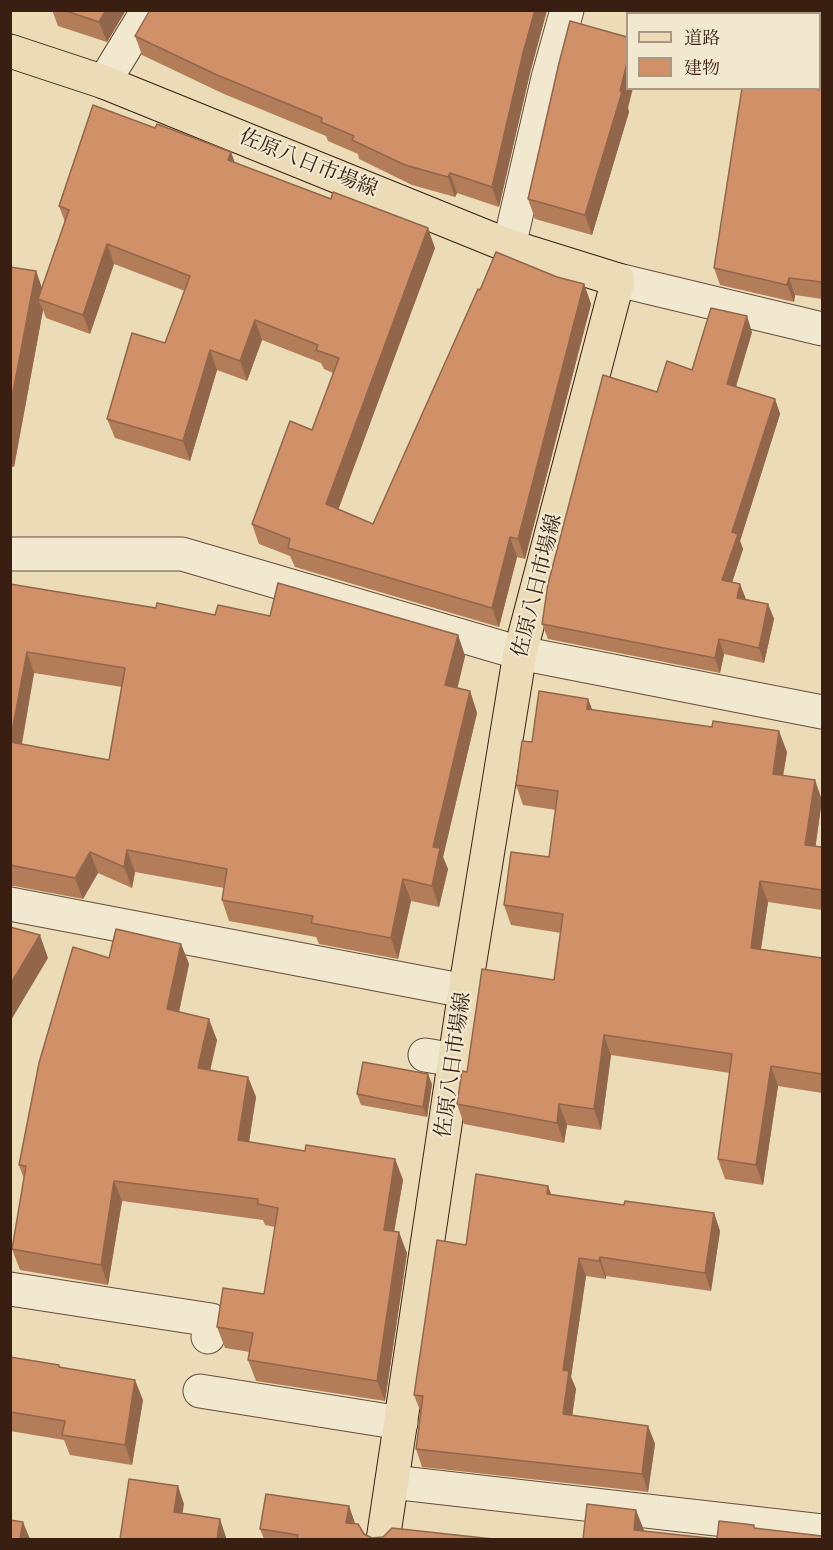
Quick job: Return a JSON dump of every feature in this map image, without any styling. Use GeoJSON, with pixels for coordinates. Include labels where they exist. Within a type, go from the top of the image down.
{"type":"FeatureCollection","features":[{"type":"Feature","properties":{"kind":"main road","name":"佐原八日市場線"},"geometry":{"type":"LineString","coordinates":[[10,51],[104,82],[509,246],[618,280],[520,653],[465,991],[440,1057],[401,1423],[383,1539]]}},
{"type":"Feature","properties":{"kind":"street"},"geometry":{"type":"LineString","coordinates":[[104,82],[148,10]]}},
{"type":"Feature","properties":{"kind":"street"},"geometry":{"type":"LineString","coordinates":[[509,246],[548,78],[567,10]]}},
{"type":"Feature","properties":{"kind":"street"},"geometry":{"type":"LineString","coordinates":[[618,280],[822,329]]}},
{"type":"Feature","properties":{"kind":"street"},"geometry":{"type":"LineString","coordinates":[[10,554],[182,554],[520,653],[822,712]]}},
{"type":"Feature","properties":{"kind":"street"},"geometry":{"type":"LineString","coordinates":[[10,904],[465,991]]}},
{"type":"Feature","properties":{"kind":"street"},"geometry":{"type":"LineString","coordinates":[[10,1289],[211,1320],[208,1337]]}},
{"type":"Feature","properties":{"kind":"street"},"geometry":{"type":"LineString","coordinates":[[200,1391],[401,1423]]}},
{"type":"Feature","properties":{"kind":"street"},"geometry":{"type":"LineString","coordinates":[[392,1482],[822,1531]]}},
{"type":"Feature","properties":{"kind":"building"},"geometry":{"type":"Polygon","coordinates":[[[63,10],[106,10],[99,22],[63,10]]]}},
{"type":"Feature","properties":{"kind":"building"},"geometry":{"type":"Polygon","coordinates":[[[150,10],[535,10],[492,187],[450,173],[448,177],[405,165],[352,140],[354,136],[321,122],[322,118],[217,75],[135,36],[150,10]]]}},
{"type":"Feature","properties":{"kind":"building"},"geometry":{"type":"Polygon","coordinates":[[[783,10],[822,10],[822,15],[821,12],[783,10]]]}},
{"type":"Feature","properties":{"kind":"building"},"geometry":{"type":"Polygon","coordinates":[[[570,21],[626,37],[626,67],[620,91],[622,92],[585,215],[528,199],[570,21]]]}},
{"type":"Feature","properties":{"kind":"building"},"geometry":{"type":"Polygon","coordinates":[[[822,49],[822,282],[789,278],[787,285],[714,268],[742,90],[821,90],[822,49]]]}},
{"type":"Feature","properties":{"kind":"building"},"geometry":{"type":"Polygon","coordinates":[[[93,105],[155,128],[157,124],[231,152],[228,160],[331,199],[333,192],[428,228],[326,504],[373,524],[496,252],[557,277],[584,284],[518,539],[510,537],[492,608],[288,548],[290,539],[252,524],[290,421],[312,430],[339,358],[316,350],[318,345],[255,320],[240,361],[210,350],[183,441],[107,419],[132,333],[165,343],[190,276],[107,244],[83,315],[38,299],[69,210],[59,206],[93,105]]]}},
{"type":"Feature","properties":{"kind":"building"},"geometry":{"type":"Polygon","coordinates":[[[10,267],[36,271],[10,408],[10,267]]]}},
{"type":"Feature","properties":{"kind":"building"},"geometry":{"type":"Polygon","coordinates":[[[711,308],[747,316],[727,384],[775,399],[732,532],[738,534],[722,580],[740,584],[737,598],[768,604],[759,648],[719,639],[715,658],[542,624],[548,584],[603,375],[657,392],[667,361],[692,370],[711,308]]]}},
{"type":"Feature","properties":{"kind":"building"},"geometry":{"type":"Polygon","coordinates":[[[278,583],[458,635],[445,685],[470,691],[433,847],[440,848],[432,886],[403,879],[391,938],[311,923],[313,916],[222,900],[227,869],[127,850],[124,867],[90,852],[75,878],[10,865],[10,584],[156,608],[157,603],[215,615],[218,605],[270,616],[278,583]],[[27,652],[10,742],[109,760],[125,668],[27,652]]]}},
{"type":"Feature","properties":{"kind":"building"},"geometry":{"type":"Polygon","coordinates":[[[539,691],[588,699],[587,709],[712,727],[713,721],[779,731],[773,774],[815,780],[805,845],[822,847],[822,890],[760,881],[751,948],[822,958],[822,1074],[771,1066],[756,1165],[718,1159],[732,1054],[604,1035],[594,1109],[559,1104],[557,1123],[457,1104],[462,1071],[467,1072],[482,969],[554,980],[563,914],[504,905],[511,852],[549,857],[558,791],[516,785],[522,741],[532,742],[539,691]]]}},
{"type":"Feature","properties":{"kind":"building"},"geometry":{"type":"Polygon","coordinates":[[[10,927],[40,935],[10,985],[10,927]]]}},
{"type":"Feature","properties":{"kind":"building"},"geometry":{"type":"Polygon","coordinates":[[[116,929],[181,944],[167,1009],[209,1019],[198,1068],[248,1077],[238,1140],[305,1151],[306,1145],[395,1159],[384,1230],[399,1232],[377,1381],[248,1360],[253,1333],[217,1327],[223,1288],[264,1294],[278,1208],[258,1204],[258,1199],[114,1181],[101,1265],[12,1249],[26,1166],[19,1165],[39,1063],[73,947],[109,958],[116,929]]]}},
{"type":"Feature","properties":{"kind":"building"},"geometry":{"type":"Polygon","coordinates":[[[363,1062],[428,1074],[423,1107],[357,1094],[363,1062]]]}},
{"type":"Feature","properties":{"kind":"building"},"geometry":{"type":"Polygon","coordinates":[[[476,1174],[548,1186],[547,1194],[624,1205],[625,1201],[714,1213],[705,1273],[600,1257],[599,1261],[579,1258],[563,1370],[569,1371],[563,1414],[648,1426],[642,1474],[416,1449],[423,1396],[414,1395],[437,1240],[466,1245],[476,1174]]]}},
{"type":"Feature","properties":{"kind":"building"},"geometry":{"type":"Polygon","coordinates":[[[10,1357],[135,1380],[125,1445],[62,1435],[65,1421],[10,1412],[10,1357]]]}},
{"type":"Feature","properties":{"kind":"building"},"geometry":{"type":"Polygon","coordinates":[[[129,1479],[178,1486],[174,1512],[220,1519],[217,1539],[120,1539],[129,1479]]]}},
{"type":"Feature","properties":{"kind":"building"},"geometry":{"type":"Polygon","coordinates":[[[266,1494],[349,1506],[346,1523],[358,1524],[364,1534],[372,1538],[383,1537],[392,1528],[493,1539],[297,1539],[298,1535],[260,1529],[266,1494]]]}},
{"type":"Feature","properties":{"kind":"building"},"geometry":{"type":"Polygon","coordinates":[[[587,1504],[636,1510],[634,1530],[717,1539],[583,1539],[587,1504]]]}},
{"type":"Feature","properties":{"kind":"building"},"geometry":{"type":"Polygon","coordinates":[[[10,1520],[23,1522],[20,1539],[10,1539],[10,1520]]]}},
{"type":"Feature","properties":{"kind":"building"},"geometry":{"type":"Polygon","coordinates":[[[719,1521],[754,1525],[754,1528],[822,1536],[822,1539],[717,1539],[719,1521]]]}}]}
